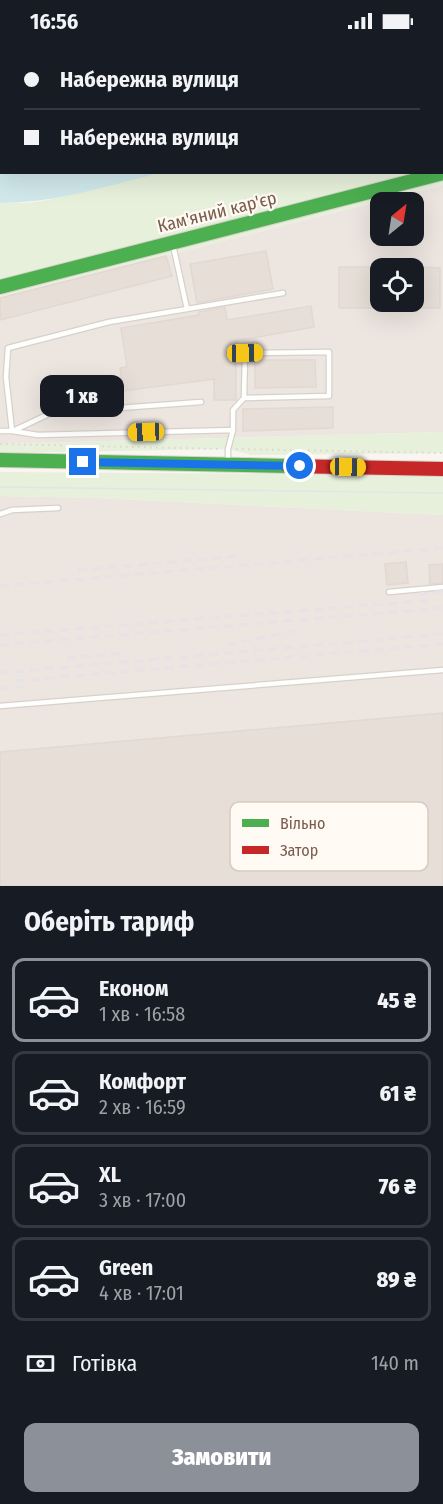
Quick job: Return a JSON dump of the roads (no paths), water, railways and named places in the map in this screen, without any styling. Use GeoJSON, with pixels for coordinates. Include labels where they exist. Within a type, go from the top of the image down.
{"type":"FeatureCollection","features":[{"type":"Feature","properties":{"kind":"main road","name":"Кам'яний кар'єр"},"geometry":{"type":"LineString","coordinates":[[0,287],[439,174]]}},
{"type":"Feature","properties":{"kind":"main road"},"geometry":{"type":"LineString","coordinates":[[0,460],[443,469]]}},
{"type":"Feature","properties":{"kind":"lane"},"geometry":{"type":"LineString","coordinates":[[173,242],[187,309]]}},
{"type":"Feature","properties":{"kind":"lane"},"geometry":{"type":"LineString","coordinates":[[12,431],[6,377],[8,348],[109,322],[283,293]]}},
{"type":"Feature","properties":{"kind":"lane"},"geometry":{"type":"LineString","coordinates":[[228,464],[233,410],[244,398],[245,353],[328,352],[329,396],[244,398]]}},
{"type":"Feature","properties":{"kind":"lane"},"geometry":{"type":"LineString","coordinates":[[12,431],[51,413],[201,402]]}},
{"type":"Feature","properties":{"kind":"lane"},"geometry":{"type":"LineString","coordinates":[[0,431],[38,435],[232,430]]}},
{"type":"Feature","properties":{"kind":"lane"},"geometry":{"type":"LineString","coordinates":[[0,514],[12,510],[58,508]]}},
{"type":"Feature","properties":{"kind":"lane"},"geometry":{"type":"LineString","coordinates":[[389,592],[443,587]]}},
{"type":"Feature","properties":{"kind":"lane"},"geometry":{"type":"LineString","coordinates":[[0,706],[443,670]]}},
{"type":"Feature","properties":{"kind":"water"},"geometry":{"type":"Polygon","coordinates":[[[0,174],[156,174],[61,197],[0,203],[0,174]]]}},
{"type":"Feature","properties":{"kind":"tram line"},"geometry":{"type":"LineString","coordinates":[[0,487],[443,493]]}},
{"type":"Feature","properties":{"kind":"railway"},"geometry":{"type":"LineString","coordinates":[[0,586],[443,548]]}},
{"type":"Feature","properties":{"kind":"railway"},"geometry":{"type":"LineString","coordinates":[[78,570],[243,556]]}},
{"type":"Feature","properties":{"kind":"railway"},"geometry":{"type":"LineString","coordinates":[[419,594],[443,591]]}},
{"type":"Feature","properties":{"kind":"railway"},"geometry":{"type":"LineString","coordinates":[[0,635],[434,600]]}},
{"type":"Feature","properties":{"kind":"railway"},"geometry":{"type":"LineString","coordinates":[[0,645],[443,608]]}},
{"type":"Feature","properties":{"kind":"railway"},"geometry":{"type":"LineString","coordinates":[[227,645],[298,630]]}},
{"type":"Feature","properties":{"kind":"railway"},"geometry":{"type":"LineString","coordinates":[[0,673],[443,634]]}},
{"type":"Feature","properties":{"kind":"railway"},"geometry":{"type":"LineString","coordinates":[[16,681],[443,644]]}},
{"type":"Feature","properties":{"kind":"railway"},"geometry":{"type":"LineString","coordinates":[[66,658],[126,653]]}},
{"type":"Feature","properties":{"kind":"railway"},"geometry":{"type":"LineString","coordinates":[[0,689],[27,686]]}}]}
